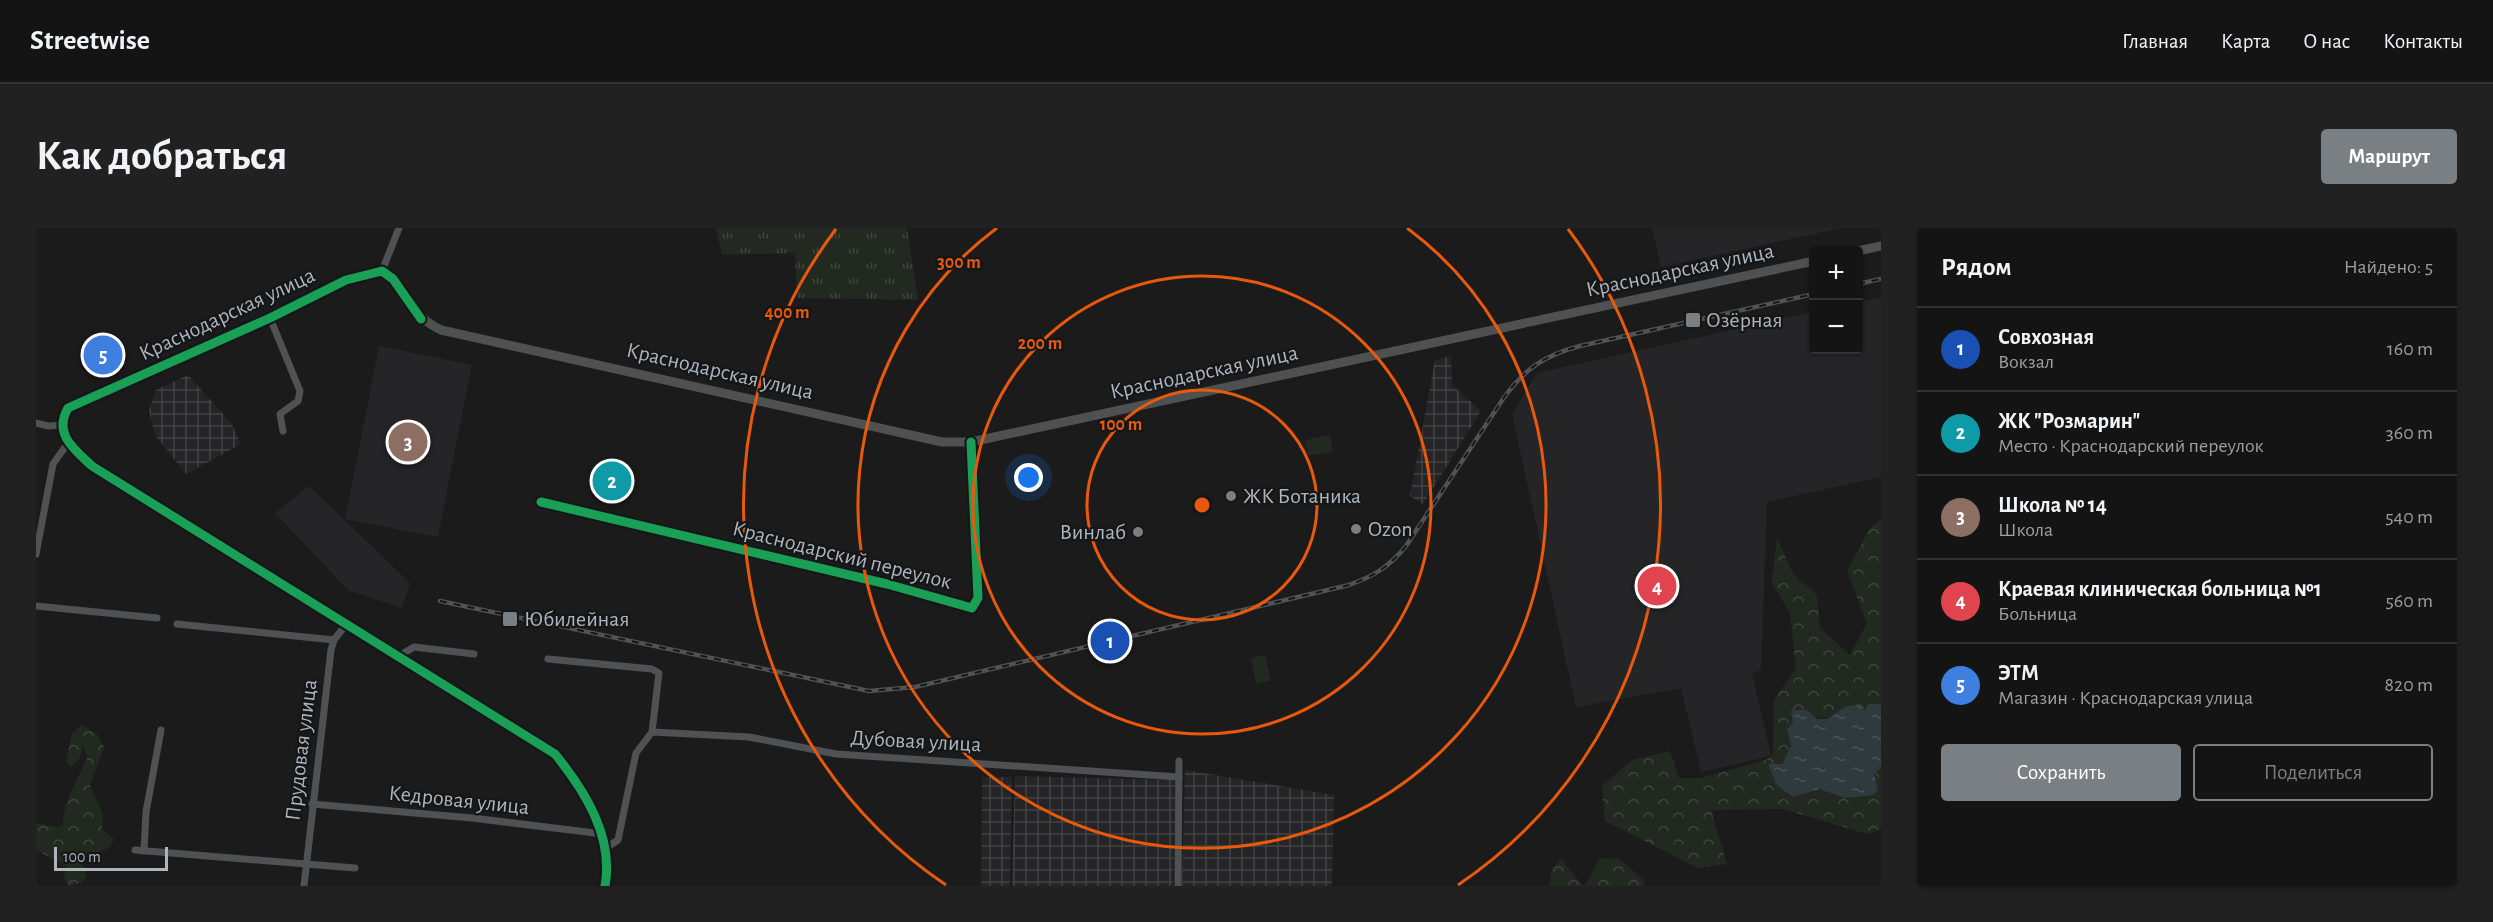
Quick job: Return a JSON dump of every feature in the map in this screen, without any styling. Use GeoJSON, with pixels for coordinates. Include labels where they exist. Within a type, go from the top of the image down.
{"type":"FeatureCollection","features":[{"type":"Feature","properties":{"kind":"main road"},"geometry":{"type":"LineString","coordinates":[[1863,250],[1881,246]]}},
{"type":"Feature","properties":{"kind":"main road","name":"Краснодарская улица"},"geometry":{"type":"LineString","coordinates":[[63,425],[62,419],[68,408],[270,318],[346,280],[382,271],[393,279],[421,319],[441,330],[942,442],[971,442],[1809,262]]}},
{"type":"Feature","properties":{"kind":"main road"},"geometry":{"type":"LineString","coordinates":[[63,425],[68,443],[92,466],[555,754],[576,782],[603,834],[609,867],[605,886]]}},
{"type":"Feature","properties":{"kind":"street"},"geometry":{"type":"LineString","coordinates":[[382,271],[399,228]]}},
{"type":"Feature","properties":{"kind":"street"},"geometry":{"type":"LineString","coordinates":[[270,318],[300,391],[298,401],[279,417],[283,431]]}},
{"type":"Feature","properties":{"kind":"street"},"geometry":{"type":"LineString","coordinates":[[36,423],[48,426],[63,425]]}},
{"type":"Feature","properties":{"kind":"street","name":"Краснодарский переулок"},"geometry":{"type":"LineString","coordinates":[[541,502],[887,584],[972,608],[978,598],[971,442]]}},
{"type":"Feature","properties":{"kind":"street"},"geometry":{"type":"LineString","coordinates":[[36,554],[53,464],[68,443]]}},
{"type":"Feature","properties":{"kind":"street"},"geometry":{"type":"LineString","coordinates":[[36,503],[45,504]]}},
{"type":"Feature","properties":{"kind":"street"},"geometry":{"type":"LineString","coordinates":[[36,606],[156,618]]}},
{"type":"Feature","properties":{"kind":"street","name":"Прудовая улица"},"geometry":{"type":"LineString","coordinates":[[304,886],[312,804],[334,640],[347,623]]}},
{"type":"Feature","properties":{"kind":"street"},"geometry":{"type":"LineString","coordinates":[[177,624],[334,640]]}},
{"type":"Feature","properties":{"kind":"street"},"geometry":{"type":"LineString","coordinates":[[399,656],[414,646],[474,654]]}},
{"type":"Feature","properties":{"kind":"street"},"geometry":{"type":"LineString","coordinates":[[548,659],[652,669],[659,673],[652,732],[636,753],[618,840],[606,848]]}},
{"type":"Feature","properties":{"kind":"street"},"geometry":{"type":"LineString","coordinates":[[144,851],[146,812],[160,730]]}},
{"type":"Feature","properties":{"kind":"street","name":"Дубовая улица"},"geometry":{"type":"LineString","coordinates":[[652,732],[749,738],[836,754],[1179,777]]}},
{"type":"Feature","properties":{"kind":"street"},"geometry":{"type":"LineString","coordinates":[[1178,886],[1179,761]]}},
{"type":"Feature","properties":{"kind":"street","name":"Кедровая улица"},"geometry":{"type":"LineString","coordinates":[[312,804],[472,818],[603,834]]}},
{"type":"Feature","properties":{"kind":"street"},"geometry":{"type":"LineString","coordinates":[[135,850],[306,862],[355,868]]}},
{"type":"Feature","properties":{"kind":"shaded area"},"geometry":{"type":"Polygon","coordinates":[[[1652,228],[1841,228],[1661,267],[1652,228]]]}},
{"type":"Feature","properties":{"kind":"shaded area"},"geometry":{"type":"Polygon","coordinates":[[[1881,297],[1881,477],[1767,502],[1761,670],[1752,673],[1771,756],[1701,772],[1681,688],[1576,707],[1512,414],[1537,373],[1809,313],[1809,354],[1863,354],[1863,301],[1881,297]]]}},
{"type":"Feature","properties":{"kind":"shaded area"},"geometry":{"type":"Polygon","coordinates":[[[379,346],[472,365],[438,537],[345,519],[379,346]]]}},
{"type":"Feature","properties":{"kind":"shaded area"},"geometry":{"type":"Polygon","coordinates":[[[1451,356],[1452,385],[1481,411],[1423,504],[1410,496],[1435,360],[1451,356]]]}},
{"type":"Feature","properties":{"kind":"shaded area"},"geometry":{"type":"Polygon","coordinates":[[[188,375],[231,423],[241,444],[186,474],[155,435],[149,411],[156,390],[188,375]]]}},
{"type":"Feature","properties":{"kind":"shaded area"},"geometry":{"type":"Polygon","coordinates":[[[309,486],[410,583],[402,608],[348,590],[275,513],[309,486]]]}},
{"type":"Feature","properties":{"kind":"shaded area"},"geometry":{"type":"Polygon","coordinates":[[[1185,770],[1334,795],[1332,886],[1182,886],[1185,770]]]}},
{"type":"Feature","properties":{"kind":"shaded area"},"geometry":{"type":"Polygon","coordinates":[[[1015,776],[1176,780],[1173,886],[1012,886],[1015,776]]]}},
{"type":"Feature","properties":{"kind":"shaded area"},"geometry":{"type":"Polygon","coordinates":[[[982,777],[1012,777],[1010,886],[981,886],[982,777]]]}},
{"type":"Feature","properties":{"kind":"green space"},"geometry":{"type":"Polygon","coordinates":[[[716,228],[907,228],[918,300],[797,298],[795,253],[722,255],[716,228]]]}},
{"type":"Feature","properties":{"kind":"green space"},"geometry":{"type":"Polygon","coordinates":[[[1330,435],[1333,451],[1308,456],[1305,440],[1330,435]]]}},
{"type":"Feature","properties":{"kind":"green space"},"geometry":{"type":"Polygon","coordinates":[[[1881,519],[1881,704],[1869,704],[1865,712],[1846,706],[1827,718],[1813,715],[1807,710],[1787,729],[1791,746],[1782,764],[1768,764],[1793,797],[1820,789],[1844,798],[1878,790],[1874,773],[1881,769],[1881,829],[1867,834],[1783,809],[1711,810],[1727,864],[1698,868],[1605,821],[1602,786],[1632,760],[1670,751],[1679,778],[1701,778],[1766,760],[1773,754],[1774,699],[1796,669],[1790,613],[1772,583],[1777,538],[1793,574],[1817,595],[1820,628],[1850,655],[1867,623],[1847,571],[1870,528],[1881,519]]]}},
{"type":"Feature","properties":{"kind":"green space"},"geometry":{"type":"Polygon","coordinates":[[[1265,655],[1271,680],[1256,684],[1251,658],[1265,655]]]}},
{"type":"Feature","properties":{"kind":"green space"},"geometry":{"type":"Polygon","coordinates":[[[82,725],[97,734],[104,747],[90,786],[103,814],[102,830],[114,839],[105,850],[82,856],[82,866],[87,876],[81,883],[69,886],[64,879],[66,866],[36,850],[36,823],[58,827],[63,825],[69,798],[88,756],[83,746],[79,759],[71,767],[66,762],[72,733],[82,725]]]}},
{"type":"Feature","properties":{"kind":"green space"},"geometry":{"type":"Polygon","coordinates":[[[1600,858],[1619,859],[1643,879],[1645,886],[1585,886],[1600,858]]]}},
{"type":"Feature","properties":{"kind":"green space"},"geometry":{"type":"Polygon","coordinates":[[[1561,859],[1583,886],[1549,886],[1552,869],[1561,859]]]}},
{"type":"Feature","properties":{"kind":"water"},"geometry":{"type":"Polygon","coordinates":[[[1868,704],[1881,704],[1881,769],[1874,773],[1878,790],[1873,795],[1844,798],[1820,789],[1793,797],[1776,784],[1768,764],[1782,764],[1791,746],[1787,729],[1793,723],[1791,710],[1807,710],[1818,719],[1827,719],[1846,706],[1860,706],[1865,711],[1868,704]]]}},
{"type":"Feature","properties":{"kind":"railway"},"geometry":{"type":"LineString","coordinates":[[1863,283],[1881,279]]}},
{"type":"Feature","properties":{"kind":"railway"},"geometry":{"type":"LineString","coordinates":[[440,601],[869,691],[915,687],[1349,585],[1366,578],[1387,565],[1406,546],[1503,399],[1519,379],[1536,365],[1556,354],[1580,346],[1809,295]]}},
{"type":"Feature","properties":{"kind":"cycle path"},"geometry":{"type":"LineString","coordinates":[[421,319],[393,279],[382,271],[346,280],[270,318],[68,408],[64,417],[64,433],[73,447],[92,466],[555,754],[577,783],[595,816],[605,850],[607,868],[605,886]]}},
{"type":"Feature","properties":{"kind":"cycle path"},"geometry":{"type":"LineString","coordinates":[[541,502],[887,584],[972,608],[978,598],[971,442]]}},
{"type":"Feature","properties":{"kind":"place","name":"Озёрная"},"geometry":{"type":"Point","coordinates":[1693,320]}},
{"type":"Feature","properties":{"kind":"place","name":"ЭТМ"},"geometry":{"type":"Point","coordinates":[103,355]}},
{"type":"Feature","properties":{"kind":"place","name":"Школа № 14"},"geometry":{"type":"Point","coordinates":[408,442]}},
{"type":"Feature","properties":{"kind":"place","name":"ЖК \"Розмарин\""},"geometry":{"type":"Point","coordinates":[612,481]}},
{"type":"Feature","properties":{"kind":"place","name":"ЖК Ботаника"},"geometry":{"type":"Point","coordinates":[1231,496]}},
{"type":"Feature","properties":{"kind":"place","name":"Ozon"},"geometry":{"type":"Point","coordinates":[1356,529]}},
{"type":"Feature","properties":{"kind":"place","name":"Винлаб"},"geometry":{"type":"Point","coordinates":[1138,532]}},
{"type":"Feature","properties":{"kind":"place","name":"Краевая клиническая больница №1"},"geometry":{"type":"Point","coordinates":[1657,586]}},
{"type":"Feature","properties":{"kind":"place","name":"Юбилейная"},"geometry":{"type":"Point","coordinates":[510,619]}},
{"type":"Feature","properties":{"kind":"place","name":"Совхозная"},"geometry":{"type":"Point","coordinates":[1110,641]}}]}
